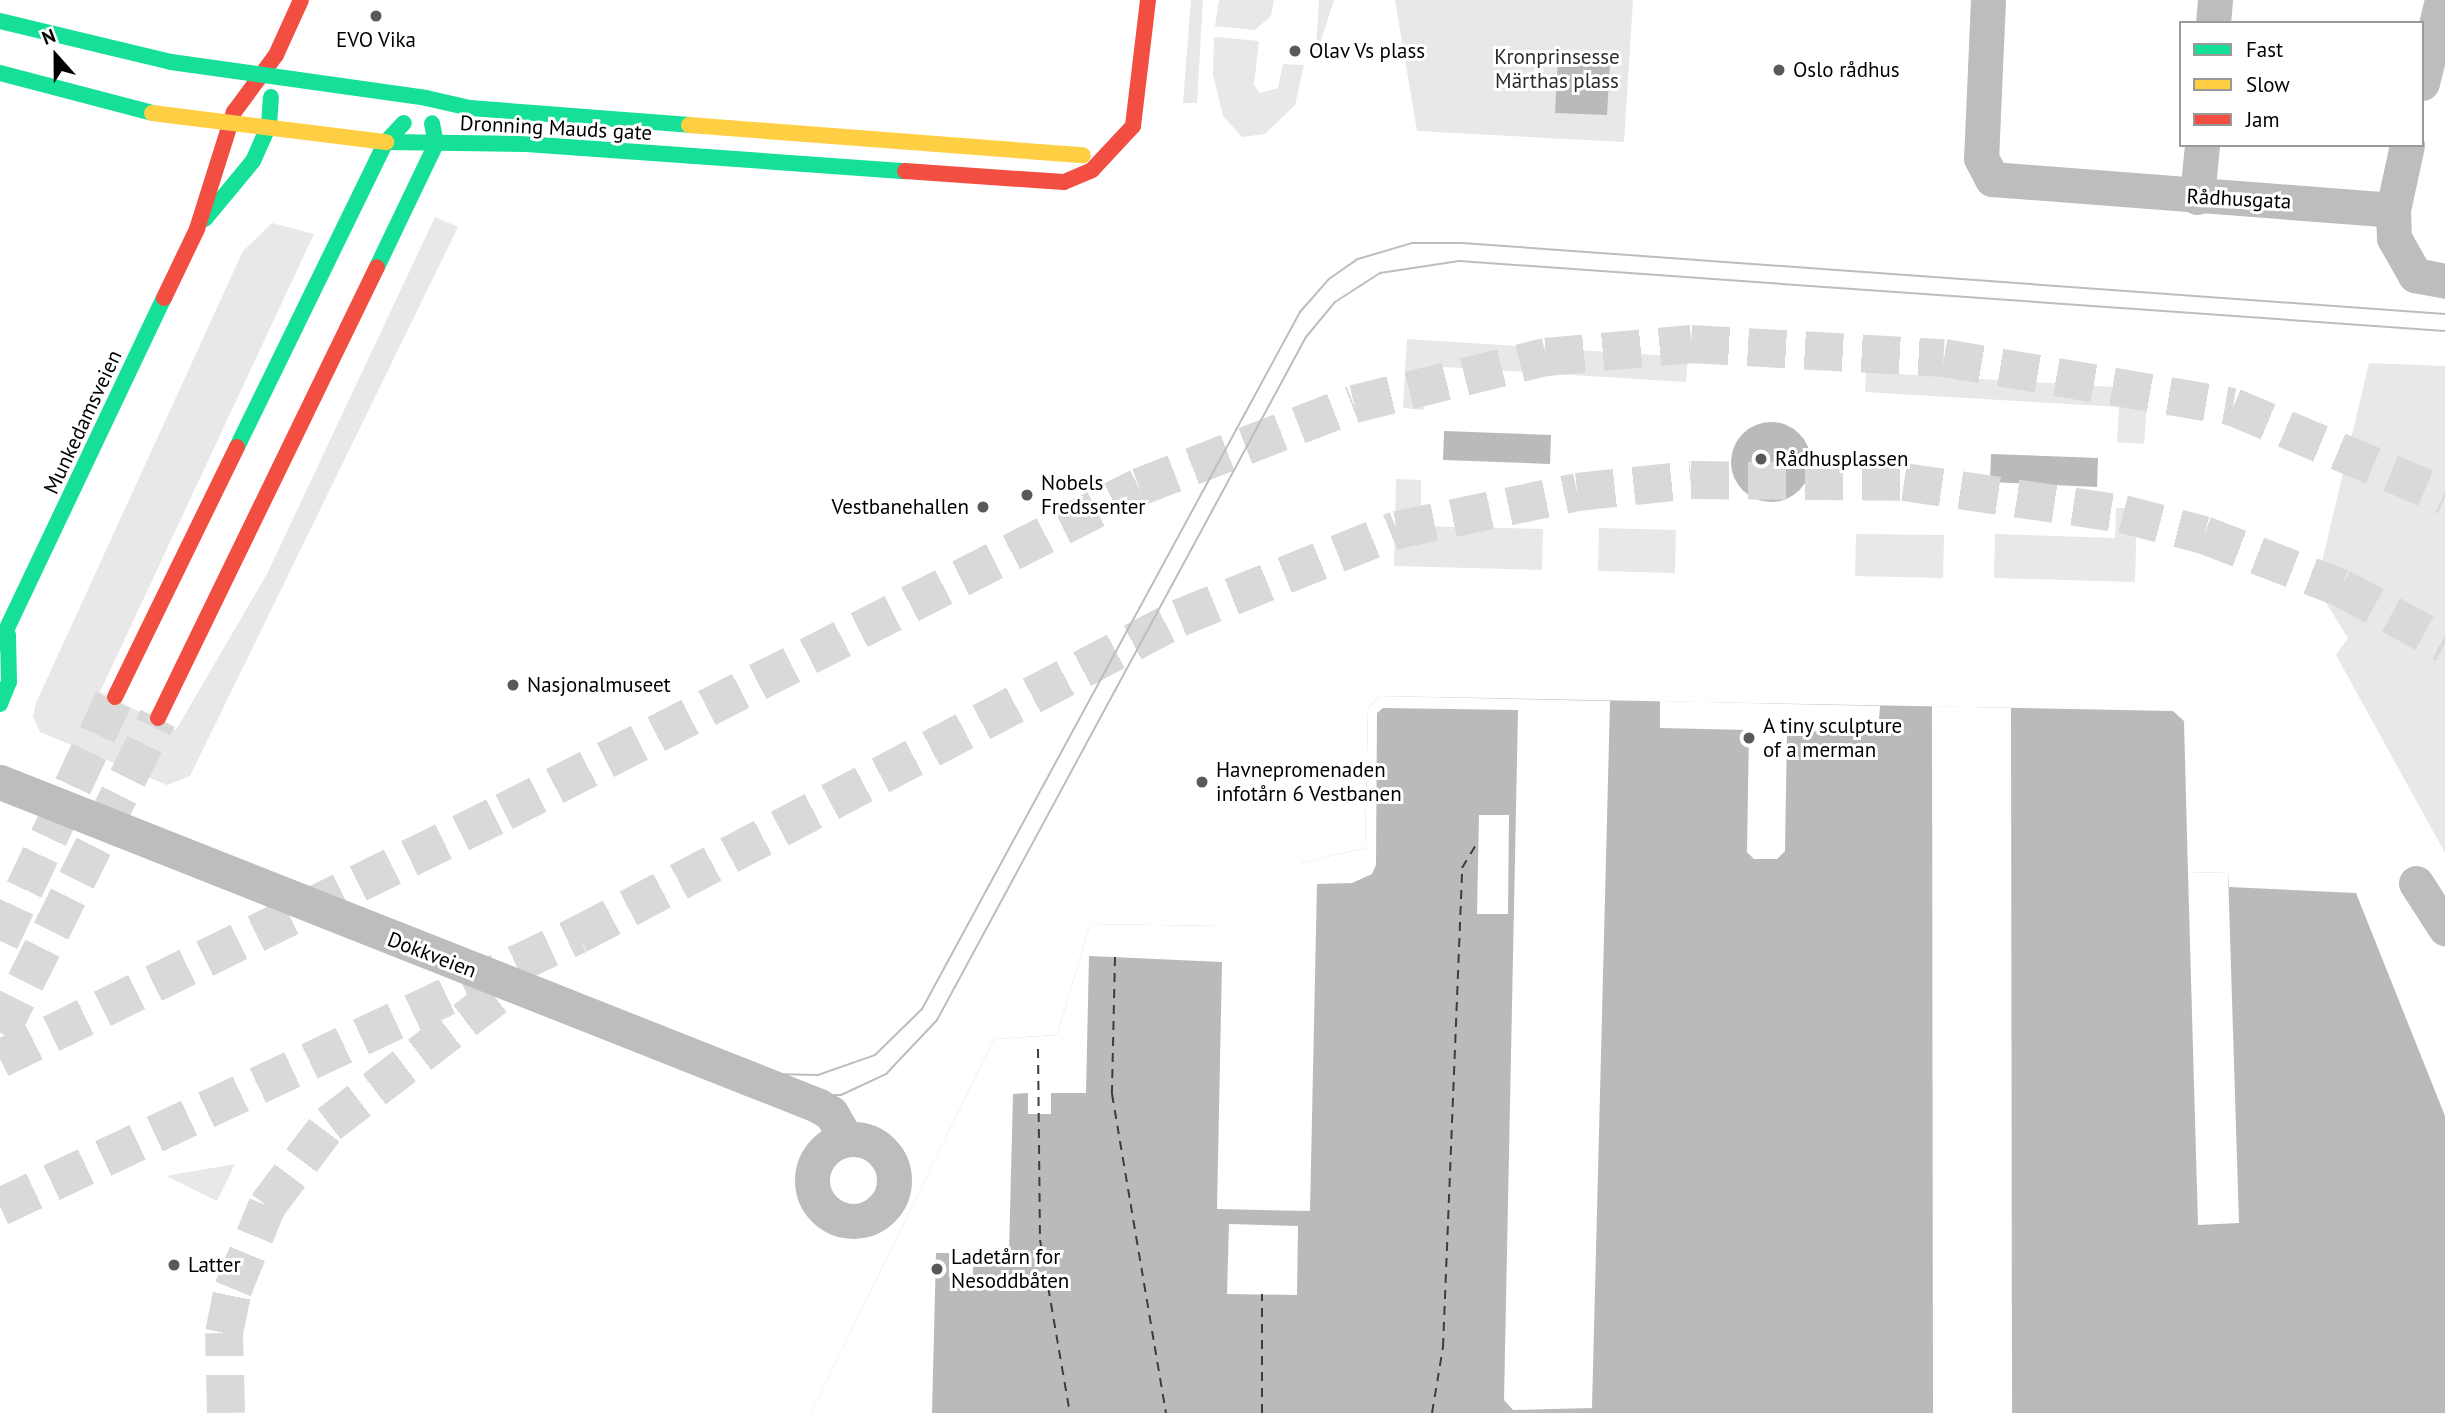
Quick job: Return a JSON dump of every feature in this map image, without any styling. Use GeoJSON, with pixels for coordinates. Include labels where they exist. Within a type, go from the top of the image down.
{"type":"FeatureCollection","features":[{"type":"Feature","properties":{"kind":"main road","name":"Munkedamsveien"},"geometry":{"type":"LineString","coordinates":[[0,704],[9,682],[4,639],[197,229],[224,134],[276,55],[301,0]]}},
{"type":"Feature","properties":{"kind":"main road","name":"Dronning Mauds gate"},"geometry":{"type":"LineString","coordinates":[[0,73],[152,113],[387,142],[526,144],[1059,182],[1082,177],[1106,153],[1138,112],[1147,0]]}},
{"type":"Feature","properties":{"kind":"main road","name":"Dronning Mauds gate"},"geometry":{"type":"LineString","coordinates":[[0,21],[171,62],[426,98],[470,108],[1056,155],[1106,153]]}},
{"type":"Feature","properties":{"kind":"main road","name":"Munkedamsveien"},"geometry":{"type":"LineString","coordinates":[[197,229],[253,161],[269,125],[276,55]]}},
{"type":"Feature","properties":{"kind":"main road"},"geometry":{"type":"LineString","coordinates":[[115,697],[203,527],[387,142],[426,98]]}},
{"type":"Feature","properties":{"kind":"main road"},"geometry":{"type":"LineString","coordinates":[[158,718],[436,144],[426,98]]}},
{"type":"Feature","properties":{"kind":"street","name":"Rådhusgata"},"geometry":{"type":"LineString","coordinates":[[1988,0],[1980,158],[1985,173],[2003,182],[2393,210]]}},
{"type":"Feature","properties":{"kind":"street"},"geometry":{"type":"LineString","coordinates":[[2213,21],[2215,0]]}},
{"type":"Feature","properties":{"kind":"street"},"geometry":{"type":"LineString","coordinates":[[2424,74],[2442,0]]}},
{"type":"Feature","properties":{"kind":"street"},"geometry":{"type":"LineString","coordinates":[[2197,197],[2202,147]]}},
{"type":"Feature","properties":{"kind":"street"},"geometry":{"type":"LineString","coordinates":[[2407,147],[2393,210],[2394,238],[2410,271],[2445,281]]}},
{"type":"Feature","properties":{"kind":"street","name":"Dokkveien"},"geometry":{"type":"LineString","coordinates":[[1,784],[817,1105],[831,1113],[846,1139]]}},
{"type":"Feature","properties":{"kind":"street"},"geometry":{"type":"LineString","coordinates":[[2416,883],[2445,928]]}},
{"type":"Feature","properties":{"kind":"green space"},"geometry":{"type":"Polygon","coordinates":[[[1191,0],[1203,0],[1197,103],[1183,103],[1191,0]]]}},
{"type":"Feature","properties":{"kind":"green space"},"geometry":{"type":"Polygon","coordinates":[[[1219,0],[1274,0],[1271,16],[1255,30],[1215,26],[1219,0]]]}},
{"type":"Feature","properties":{"kind":"green space"},"geometry":{"type":"Polygon","coordinates":[[[1319,0],[1334,0],[1315,59],[1316,46],[1319,0]]]}},
{"type":"Feature","properties":{"kind":"green space","name":"Kronprinsesse Märthas plass"},"geometry":{"type":"Polygon","coordinates":[[[1395,0],[1633,0],[1624,142],[1417,131],[1395,0]]]}},
{"type":"Feature","properties":{"kind":"green space"},"geometry":{"type":"Polygon","coordinates":[[[1214,37],[1259,41],[1254,85],[1260,93],[1278,88],[1283,64],[1304,65],[1295,105],[1265,134],[1242,137],[1223,116],[1213,75],[1214,37]]]}},
{"type":"Feature","properties":{"kind":"green space"},"geometry":{"type":"Polygon","coordinates":[[[435,217],[458,227],[190,776],[167,785],[40,732],[33,717],[36,703],[243,251],[272,223],[314,234],[100,692],[176,730],[267,574],[435,217]]]}},
{"type":"Feature","properties":{"kind":"green space"},"geometry":{"type":"Polygon","coordinates":[[[1407,339],[1688,357],[1686,382],[1427,366],[1424,410],[1403,408],[1407,339]]]}},
{"type":"Feature","properties":{"kind":"green space"},"geometry":{"type":"Polygon","coordinates":[[[2369,363],[2445,366],[2445,853],[2336,655],[2348,638],[2316,587],[2369,363]]]}},
{"type":"Feature","properties":{"kind":"green space"},"geometry":{"type":"Polygon","coordinates":[[[1866,372],[2148,389],[2144,444],[2117,442],[2119,407],[1865,392],[1866,372]]]}},
{"type":"Feature","properties":{"kind":"green space"},"geometry":{"type":"Polygon","coordinates":[[[1396,479],[1421,480],[1421,526],[1543,529],[1542,570],[1394,566],[1396,479]]]}},
{"type":"Feature","properties":{"kind":"green space"},"geometry":{"type":"Polygon","coordinates":[[[2116,508],[2137,508],[2135,582],[1994,578],[1995,534],[2115,538],[2116,508]]]}},
{"type":"Feature","properties":{"kind":"green space"},"geometry":{"type":"Polygon","coordinates":[[[1599,528],[1676,530],[1675,573],[1598,571],[1599,528]]]}},
{"type":"Feature","properties":{"kind":"green space"},"geometry":{"type":"Polygon","coordinates":[[[1856,534],[1944,535],[1943,578],[1855,576],[1856,534]]]}},
{"type":"Feature","properties":{"kind":"green space"},"geometry":{"type":"Polygon","coordinates":[[[235,1164],[217,1201],[166,1176],[235,1164]]]}},
{"type":"Feature","properties":{"kind":"shaded area"},"geometry":{"type":"Polygon","coordinates":[[[1558,59],[1610,62],[1607,115],[1555,113],[1558,59]]]}},
{"type":"Feature","properties":{"kind":"shaded area"},"geometry":{"type":"Polygon","coordinates":[[[1763,422],[1779,422],[1800,433],[1811,454],[1811,470],[1800,491],[1779,502],[1763,502],[1749,496],[1737,484],[1731,470],[1731,454],[1737,440],[1749,428],[1763,422]]]}},
{"type":"Feature","properties":{"kind":"shaded area"},"geometry":{"type":"Polygon","coordinates":[[[1444,431],[1551,435],[1550,464],[1443,460],[1444,431]]]}},
{"type":"Feature","properties":{"kind":"shaded area"},"geometry":{"type":"Polygon","coordinates":[[[1991,454],[2098,458],[2097,487],[1990,482],[1991,454]]]}},
{"type":"Feature","properties":{"kind":"shaded area"},"geometry":{"type":"Polygon","coordinates":[[[1380,696],[2173,711],[2184,721],[2188,873],[2228,872],[2229,887],[2356,893],[2445,1116],[2445,1413],[811,1413],[994,1039],[1057,1035],[1090,924],[1222,926],[1301,863],[1365,848],[1368,708],[1380,696]]]}},
{"type":"Feature","properties":{"kind":"pier"},"geometry":{"type":"Polygon","coordinates":[[[1380,696],[1610,701],[1592,1408],[1513,1410],[1504,1400],[1518,710],[1383,708],[1377,713],[1376,865],[1372,874],[1352,883],[1317,884],[1310,1211],[1217,1209],[1222,962],[1089,956],[1086,1093],[1051,1093],[1051,1114],[1028,1114],[1028,1093],[1013,1094],[1009,1252],[973,1252],[973,1277],[949,1277],[949,1253],[936,1253],[932,1413],[811,1413],[994,1039],[1057,1035],[1090,924],[1222,926],[1224,881],[1365,848],[1368,708],[1380,696]]]}},
{"type":"Feature","properties":{"kind":"pier"},"geometry":{"type":"Polygon","coordinates":[[[1660,701],[1880,706],[1878,732],[1787,731],[1785,851],[1777,859],[1754,859],[1747,852],[1749,730],[1660,728],[1660,701]]]}},
{"type":"Feature","properties":{"kind":"pier"},"geometry":{"type":"Polygon","coordinates":[[[1932,706],[2011,708],[2012,1413],[1933,1413],[1932,706]]]}},
{"type":"Feature","properties":{"kind":"pier"},"geometry":{"type":"Polygon","coordinates":[[[1479,815],[1509,815],[1508,914],[1477,914],[1479,815]]]}},
{"type":"Feature","properties":{"kind":"pier"},"geometry":{"type":"Polygon","coordinates":[[[2228,872],[2239,1223],[2198,1225],[2188,873],[2228,872]]]}},
{"type":"Feature","properties":{"kind":"pier"},"geometry":{"type":"Polygon","coordinates":[[[1229,1224],[1298,1226],[1297,1295],[1227,1294],[1229,1224]]]}},
{"type":"Feature","properties":{"kind":"ferry route"},"geometry":{"type":"LineString","coordinates":[[1432,1413],[1443,1347],[1462,868],[1478,841]]}},
{"type":"Feature","properties":{"kind":"ferry route"},"geometry":{"type":"LineString","coordinates":[[1115,957],[1112,1094],[1166,1413]]}},
{"type":"Feature","properties":{"kind":"ferry route"},"geometry":{"type":"LineString","coordinates":[[1038,1049],[1040,1240],[1070,1413]]}},
{"type":"Feature","properties":{"kind":"ferry route"},"geometry":{"type":"LineString","coordinates":[[1262,1294],[1262,1413]]}},
{"type":"Feature","properties":{"kind":"tunnel"},"geometry":{"type":"LineString","coordinates":[[0,1059],[504,812],[1139,487],[1354,404],[1546,357],[1691,344],[1944,358],[2233,407],[2445,496]]}},
{"type":"Feature","properties":{"kind":"tunnel"},"geometry":{"type":"LineString","coordinates":[[0,1207],[578,935],[1179,618],[1397,530],[1577,492],[1691,480],[1904,482],[2123,514],[2204,535],[2341,588],[2445,644]]}},
{"type":"Feature","properties":{"kind":"tunnel"},"geometry":{"type":"LineString","coordinates":[[0,941],[115,697]]}},
{"type":"Feature","properties":{"kind":"tunnel"},"geometry":{"type":"LineString","coordinates":[[0,1033],[158,718]]}},
{"type":"Feature","properties":{"kind":"tunnel"},"geometry":{"type":"LineString","coordinates":[[226,1413],[224,1333],[233,1289],[267,1206],[329,1124],[503,991]]}},
{"type":"Feature","properties":{"kind":"tram line"},"geometry":{"type":"LineString","coordinates":[[0,775],[738,1064],[774,1074],[818,1075],[875,1055],[922,1009],[1300,312],[1329,279],[1358,259],[1412,243],[1462,243],[2445,314]]}},
{"type":"Feature","properties":{"kind":"tram line"},"geometry":{"type":"LineString","coordinates":[[0,793],[732,1081],[781,1096],[841,1095],[886,1074],[937,1020],[1306,337],[1335,302],[1380,273],[1459,261],[2445,331]]}},
{"type":"Feature","properties":{"kind":"traffic: fast"},"geometry":{"type":"LineString","coordinates":[[0,21],[171,62]]}},
{"type":"Feature","properties":{"kind":"traffic: fast"},"geometry":{"type":"LineString","coordinates":[[171,62],[426,98]]}},
{"type":"Feature","properties":{"kind":"traffic: fast"},"geometry":{"type":"LineString","coordinates":[[0,73],[152,113]]}},
{"type":"Feature","properties":{"kind":"traffic: fast"},"geometry":{"type":"LineString","coordinates":[[205,219],[253,161],[269,125],[271,97]]}},
{"type":"Feature","properties":{"kind":"traffic: fast"},"geometry":{"type":"LineString","coordinates":[[426,98],[470,108],[689,125]]}},
{"type":"Feature","properties":{"kind":"traffic: fast"},"geometry":{"type":"LineString","coordinates":[[237,447],[386,142],[404,123]]}},
{"type":"Feature","properties":{"kind":"traffic: fast"},"geometry":{"type":"LineString","coordinates":[[377,267],[436,144],[432,123]]}},
{"type":"Feature","properties":{"kind":"traffic: fast"},"geometry":{"type":"LineString","coordinates":[[386,142],[526,144],[905,171]]}},
{"type":"Feature","properties":{"kind":"traffic: fast"},"geometry":{"type":"LineString","coordinates":[[0,643],[164,298]]}},
{"type":"Feature","properties":{"kind":"traffic: fast"},"geometry":{"type":"LineString","coordinates":[[0,704],[9,682],[8,635]]}},
{"type":"Feature","properties":{"kind":"traffic: slow"},"geometry":{"type":"LineString","coordinates":[[152,113],[386,142]]}},
{"type":"Feature","properties":{"kind":"traffic: slow"},"geometry":{"type":"LineString","coordinates":[[689,125],[1083,155]]}},
{"type":"Feature","properties":{"kind":"traffic: jam"},"geometry":{"type":"LineString","coordinates":[[164,298],[197,229],[234,112],[276,55],[301,0]]}},
{"type":"Feature","properties":{"kind":"traffic: jam"},"geometry":{"type":"LineString","coordinates":[[905,171],[1064,182],[1092,170],[1133,126],[1148,0]]}},
{"type":"Feature","properties":{"kind":"traffic: jam"},"geometry":{"type":"LineString","coordinates":[[158,718],[377,267]]}},
{"type":"Feature","properties":{"kind":"traffic: jam"},"geometry":{"type":"LineString","coordinates":[[115,697],[237,447]]}},
{"type":"Feature","properties":{"kind":"place","name":"EVO Vika"},"geometry":{"type":"Point","coordinates":[376,16]}},
{"type":"Feature","properties":{"kind":"place","name":"Olav Vs plass"},"geometry":{"type":"Point","coordinates":[1295,51]}},
{"type":"Feature","properties":{"kind":"place","name":"Oslo rådhus"},"geometry":{"type":"Point","coordinates":[1779,70]}},
{"type":"Feature","properties":{"kind":"place","name":"Rådhusplassen"},"geometry":{"type":"Point","coordinates":[1761,459]}},
{"type":"Feature","properties":{"kind":"place","name":"Nobels Fredssenter"},"geometry":{"type":"Point","coordinates":[1027,495]}},
{"type":"Feature","properties":{"kind":"place","name":"Vestbanehallen"},"geometry":{"type":"Point","coordinates":[983,507]}},
{"type":"Feature","properties":{"kind":"place","name":"Nasjonalmuseet"},"geometry":{"type":"Point","coordinates":[513,685]}},
{"type":"Feature","properties":{"kind":"place","name":"A tiny sculpture of a merman"},"geometry":{"type":"Point","coordinates":[1749,738]}},
{"type":"Feature","properties":{"kind":"place","name":"Havnepromenaden infotårn 6 Vestbanen"},"geometry":{"type":"Point","coordinates":[1202,782]}},
{"type":"Feature","properties":{"kind":"place","name":"Latter"},"geometry":{"type":"Point","coordinates":[174,1265]}},
{"type":"Feature","properties":{"kind":"place","name":"Ladetårn for Nesoddbåten"},"geometry":{"type":"Point","coordinates":[937,1269]}}]}
